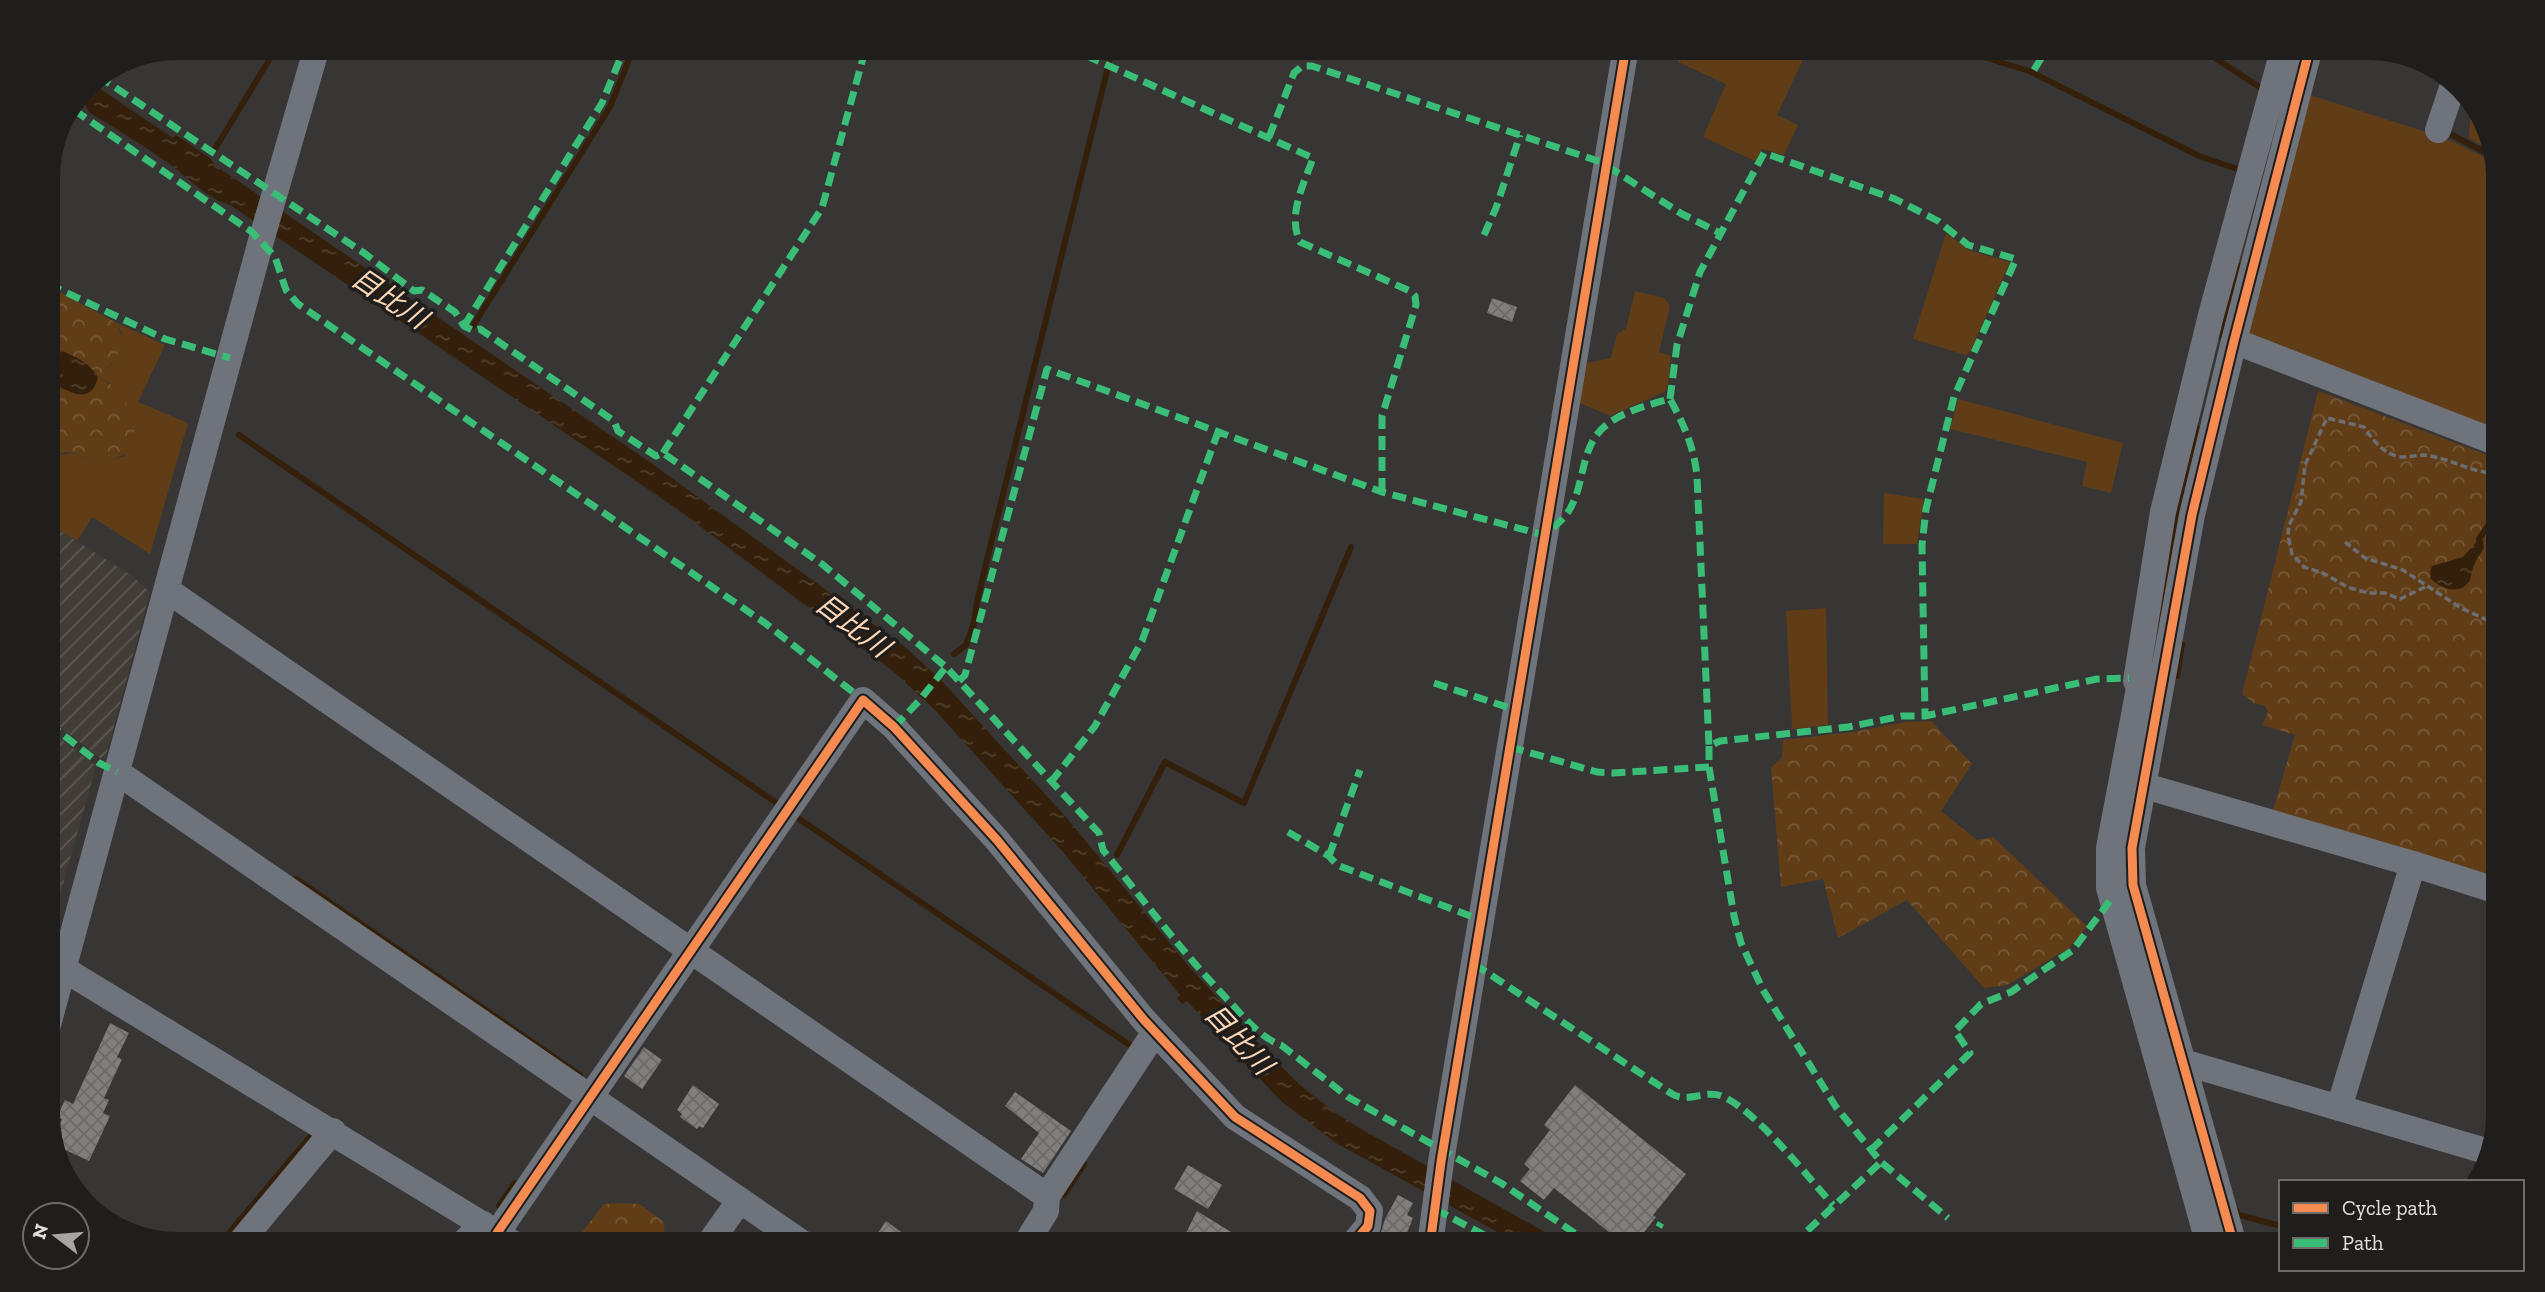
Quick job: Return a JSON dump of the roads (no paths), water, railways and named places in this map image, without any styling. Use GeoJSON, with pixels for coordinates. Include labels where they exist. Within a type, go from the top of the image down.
{"type":"FeatureCollection","features":[{"type":"Feature","properties":{"kind":"street"},"geometry":{"type":"LineString","coordinates":[[60,949],[117,772],[313,60]]}},
{"type":"Feature","properties":{"kind":"street"},"geometry":{"type":"LineString","coordinates":[[1432,1232],[1441,1162],[1624,60]]}},
{"type":"Feature","properties":{"kind":"street"},"geometry":{"type":"LineString","coordinates":[[2206,1232],[2109,888],[2109,848],[2142,683],[2163,512],[2211,315],[2280,60]]}},
{"type":"Feature","properties":{"kind":"street"},"geometry":{"type":"LineString","coordinates":[[2230,1232],[2133,884],[2132,848],[2145,786],[2142,683],[2192,515],[2307,60]]}},
{"type":"Feature","properties":{"kind":"street"},"geometry":{"type":"LineString","coordinates":[[2438,130],[2450,93]]}},
{"type":"Feature","properties":{"kind":"street"},"geometry":{"type":"LineString","coordinates":[[2234,341],[2485,438]]}},
{"type":"Feature","properties":{"kind":"street"},"geometry":{"type":"LineString","coordinates":[[167,590],[1047,1196]]}},
{"type":"Feature","properties":{"kind":"street"},"geometry":{"type":"LineString","coordinates":[[500,1232],[863,700],[894,727],[997,840],[1155,1032],[1235,1117],[1360,1198],[1370,1211],[1368,1226],[1363,1232]]}},
{"type":"Feature","properties":{"kind":"street"},"geometry":{"type":"LineString","coordinates":[[117,772],[786,1232]]}},
{"type":"Feature","properties":{"kind":"street"},"geometry":{"type":"LineString","coordinates":[[2145,786],[2486,887]]}},
{"type":"Feature","properties":{"kind":"street"},"geometry":{"type":"LineString","coordinates":[[2339,1108],[2413,864]]}},
{"type":"Feature","properties":{"kind":"street"},"geometry":{"type":"LineString","coordinates":[[60,967],[496,1232]]}},
{"type":"Feature","properties":{"kind":"street"},"geometry":{"type":"LineString","coordinates":[[1033,1232],[1046,1211],[1047,1196],[1155,1032]]}},
{"type":"Feature","properties":{"kind":"street"},"geometry":{"type":"LineString","coordinates":[[2183,1062],[2480,1149]]}},
{"type":"Feature","properties":{"kind":"street"},"geometry":{"type":"LineString","coordinates":[[249,1232],[333,1131]]}},
{"type":"Feature","properties":{"kind":"street"},"geometry":{"type":"LineString","coordinates":[[717,1232],[740,1200]]}},
{"type":"Feature","properties":{"kind":"water","name":"目比川"},"geometry":{"type":"Polygon","coordinates":[[[100,89],[173,138],[176,135],[210,158],[216,166],[644,458],[905,647],[941,680],[1066,817],[1187,964],[1300,1085],[1334,1112],[1363,1130],[1545,1232],[1497,1232],[1336,1143],[1282,1102],[1242,1060],[1237,1062],[1234,1058],[1237,1054],[1187,1001],[1182,1004],[1177,998],[1180,995],[1063,852],[933,708],[894,672],[677,509],[230,205],[205,192],[149,150],[90,113],[85,105],[100,89]]]}},
{"type":"Feature","properties":{"kind":"water"},"geometry":{"type":"Polygon","coordinates":[[[60,350],[76,357],[98,377],[94,387],[83,394],[76,394],[61,387],[60,350]]]}},
{"type":"Feature","properties":{"kind":"water"},"geometry":{"type":"Polygon","coordinates":[[[2479,539],[2483,540],[2484,548],[2466,585],[2451,589],[2440,586],[2431,579],[2432,566],[2463,557],[2479,539]]]}},
{"type":"Feature","properties":{"kind":"waterway"},"geometry":{"type":"LineString","coordinates":[[215,149],[269,60]]}},
{"type":"Feature","properties":{"kind":"waterway"},"geometry":{"type":"LineString","coordinates":[[473,326],[610,107],[629,60]]}},
{"type":"Feature","properties":{"kind":"waterway"},"geometry":{"type":"LineString","coordinates":[[1993,60],[2029,71],[2199,156],[2240,170]]}},
{"type":"Feature","properties":{"kind":"waterway"},"geometry":{"type":"LineString","coordinates":[[2218,60],[2261,88]]}},
{"type":"Feature","properties":{"kind":"waterway"},"geometry":{"type":"LineString","coordinates":[[954,654],[966,645],[974,623],[977,601],[1107,71]]}},
{"type":"Feature","properties":{"kind":"waterway"},"geometry":{"type":"LineString","coordinates":[[2450,134],[2482,151]]}},
{"type":"Feature","properties":{"kind":"waterway"},"geometry":{"type":"LineString","coordinates":[[2219,336],[2238,266]]}},
{"type":"Feature","properties":{"kind":"waterway"},"geometry":{"type":"LineString","coordinates":[[2158,631],[2173,531],[2197,428]]}},
{"type":"Feature","properties":{"kind":"waterway"},"geometry":{"type":"LineString","coordinates":[[239,435],[781,806]]}},
{"type":"Feature","properties":{"kind":"waterway"},"geometry":{"type":"LineString","coordinates":[[2479,539],[2485,530]]}},
{"type":"Feature","properties":{"kind":"waterway"},"geometry":{"type":"LineString","coordinates":[[1117,855],[1165,762],[1244,803],[1351,547]]}},
{"type":"Feature","properties":{"kind":"waterway"},"geometry":{"type":"LineString","coordinates":[[2177,676],[2182,644]]}},
{"type":"Feature","properties":{"kind":"waterway"},"geometry":{"type":"LineString","coordinates":[[795,816],[1134,1048]]}},
{"type":"Feature","properties":{"kind":"waterway"},"geometry":{"type":"LineString","coordinates":[[296,879],[580,1075]]}},
{"type":"Feature","properties":{"kind":"waterway"},"geometry":{"type":"LineString","coordinates":[[230,1232],[310,1137]]}},
{"type":"Feature","properties":{"kind":"waterway"},"geometry":{"type":"LineString","coordinates":[[1064,1195],[1084,1164]]}},
{"type":"Feature","properties":{"kind":"waterway"},"geometry":{"type":"LineString","coordinates":[[499,1206],[515,1183]]}},
{"type":"Feature","properties":{"kind":"waterway"},"geometry":{"type":"LineString","coordinates":[[2235,1209],[2239,1215],[2279,1225]]}}]}
